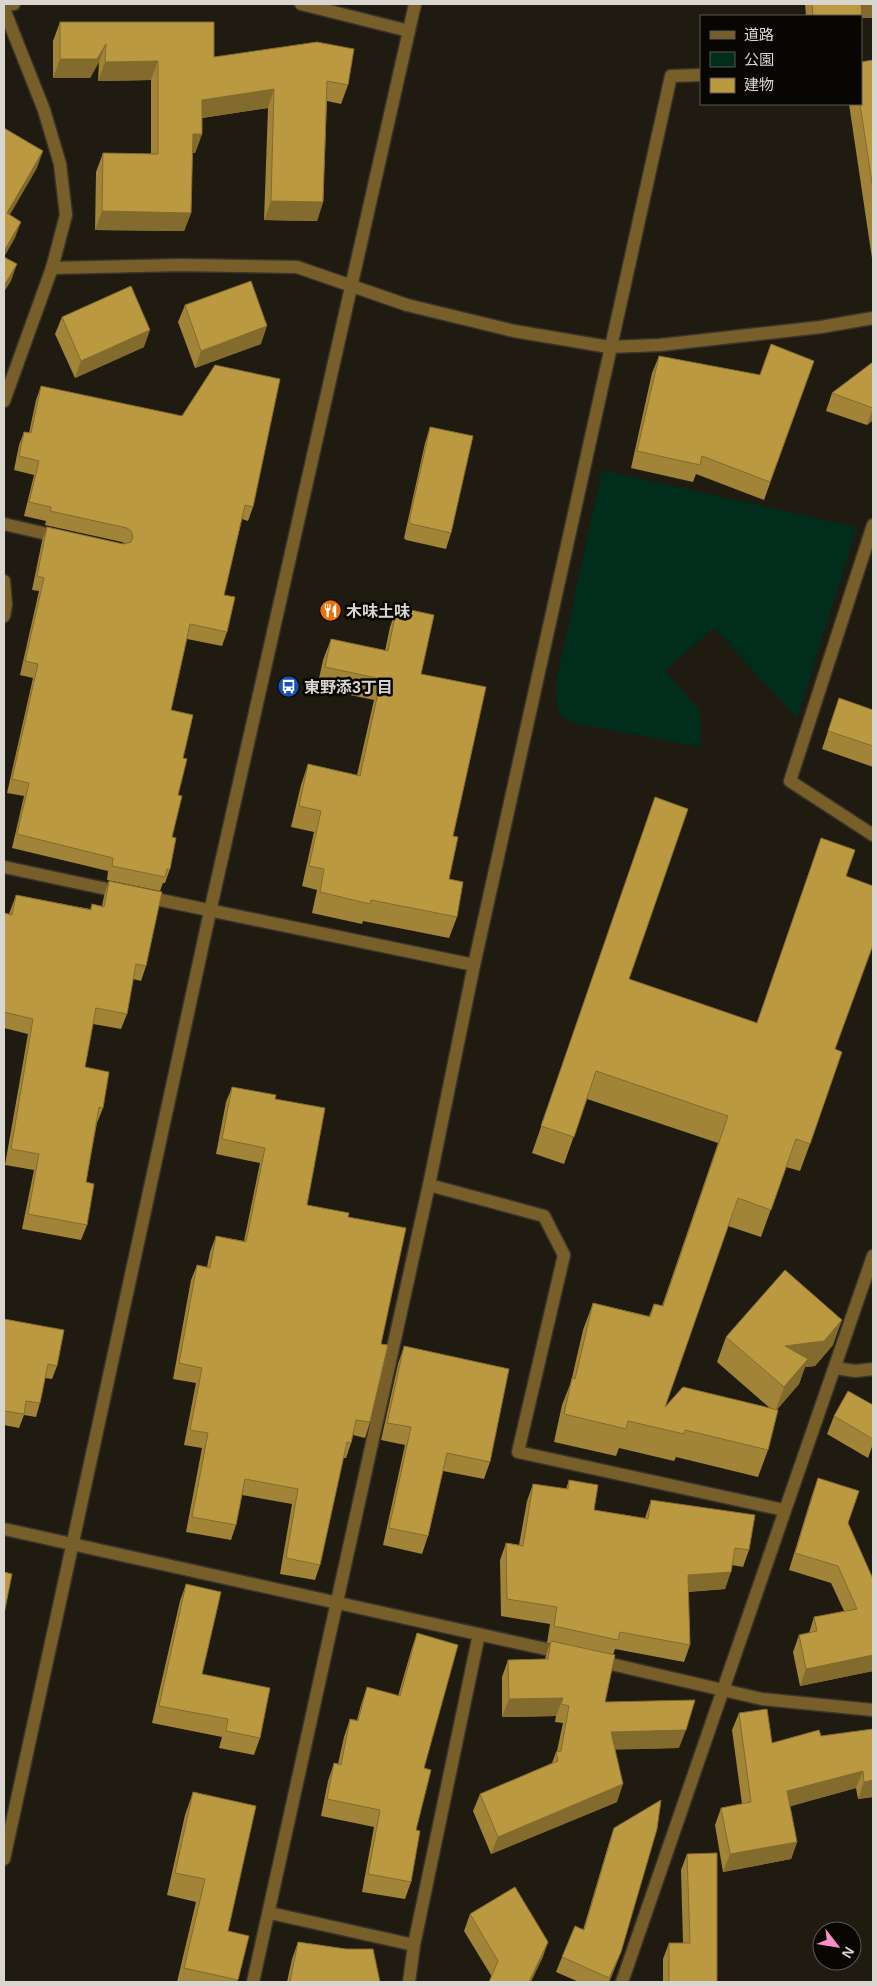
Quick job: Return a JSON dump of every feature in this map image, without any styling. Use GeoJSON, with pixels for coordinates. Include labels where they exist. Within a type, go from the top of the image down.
{"type":"FeatureCollection","features":[{"type":"Feature","properties":{"kind":"street"},"geometry":{"type":"LineString","coordinates":[[4,5],[14,4]]}},
{"type":"Feature","properties":{"kind":"street"},"geometry":{"type":"LineString","coordinates":[[300,4],[409,31]]}},
{"type":"Feature","properties":{"kind":"street"},"geometry":{"type":"LineString","coordinates":[[4,1859],[74,1544],[210,911],[415,4]]}},
{"type":"Feature","properties":{"kind":"street"},"geometry":{"type":"LineString","coordinates":[[4,9],[44,110],[60,164],[66,215],[52,268],[4,400]]}},
{"type":"Feature","properties":{"kind":"street"},"geometry":{"type":"LineString","coordinates":[[253,1982],[270,1913],[609,347],[671,76],[700,75]]}},
{"type":"Feature","properties":{"kind":"street"},"geometry":{"type":"LineString","coordinates":[[52,268],[180,264],[297,266],[408,305],[514,331],[609,347],[660,344],[811,328],[873,318]]}},
{"type":"Feature","properties":{"kind":"street"},"geometry":{"type":"LineString","coordinates":[[4,524],[72,539]]}},
{"type":"Feature","properties":{"kind":"street"},"geometry":{"type":"LineString","coordinates":[[873,525],[790,780],[873,835]]}},
{"type":"Feature","properties":{"kind":"street"},"geometry":{"type":"LineString","coordinates":[[4,581],[6,605],[4,616]]}},
{"type":"Feature","properties":{"kind":"street"},"geometry":{"type":"LineString","coordinates":[[4,867],[474,965]]}},
{"type":"Feature","properties":{"kind":"street"},"geometry":{"type":"LineString","coordinates":[[428,1185],[544,1216],[564,1255],[518,1452],[784,1510]]}},
{"type":"Feature","properties":{"kind":"street"},"geometry":{"type":"LineString","coordinates":[[622,1982],[873,1256]]}},
{"type":"Feature","properties":{"kind":"street"},"geometry":{"type":"LineString","coordinates":[[835,1368],[855,1371],[873,1369]]}},
{"type":"Feature","properties":{"kind":"street"},"geometry":{"type":"LineString","coordinates":[[4,1529],[582,1657],[762,1699],[873,1710]]}},
{"type":"Feature","properties":{"kind":"street"},"geometry":{"type":"LineString","coordinates":[[409,1982],[414,1945],[479,1634]]}},
{"type":"Feature","properties":{"kind":"street"},"geometry":{"type":"LineString","coordinates":[[270,1913],[414,1945]]}},
{"type":"Feature","properties":{"kind":"green space"},"geometry":{"type":"Polygon","coordinates":[[[602,470],[857,527],[797,718],[714,628],[665,670],[700,711],[700,747],[572,723],[559,715],[556,694],[557,677],[602,470]]]}},
{"type":"Feature","properties":{"kind":"building"},"geometry":{"type":"Polygon","coordinates":[[[812,4],[861,4],[862,15],[813,15],[812,4]]]}},
{"type":"Feature","properties":{"kind":"building"},"geometry":{"type":"Polygon","coordinates":[[[60,22],[214,22],[214,57],[317,42],[354,49],[348,85],[327,81],[323,202],[271,201],[274,89],[202,100],[202,134],[193,134],[191,213],[102,211],[103,153],[158,154],[158,61],[105,62],[106,44],[97,59],[60,59],[60,22]]]}},
{"type":"Feature","properties":{"kind":"building"},"geometry":{"type":"Polygon","coordinates":[[[873,60],[873,190],[860,105],[862,105],[862,62],[873,60]]]}},
{"type":"Feature","properties":{"kind":"building"},"geometry":{"type":"Polygon","coordinates":[[[4,128],[43,151],[7,213],[21,222],[4,251],[4,128]]]}},
{"type":"Feature","properties":{"kind":"building"},"geometry":{"type":"Polygon","coordinates":[[[4,257],[17,264],[4,286],[4,257]]]}},
{"type":"Feature","properties":{"kind":"building"},"geometry":{"type":"Polygon","coordinates":[[[251,281],[267,326],[201,351],[185,305],[251,281]]]}},
{"type":"Feature","properties":{"kind":"building"},"geometry":{"type":"Polygon","coordinates":[[[131,286],[150,330],[81,361],[62,317],[131,286]]]}},
{"type":"Feature","properties":{"kind":"building"},"geometry":{"type":"Polygon","coordinates":[[[771,344],[814,361],[770,482],[702,456],[700,465],[637,451],[659,356],[760,375],[771,344]]]}},
{"type":"Feature","properties":{"kind":"building"},"geometry":{"type":"Polygon","coordinates":[[[873,362],[873,408],[832,393],[873,362]]]}},
{"type":"Feature","properties":{"kind":"building"},"geometry":{"type":"Polygon","coordinates":[[[215,365],[280,379],[253,507],[245,505],[224,595],[235,597],[227,632],[190,624],[171,710],[193,715],[183,758],[187,759],[178,795],[182,796],[172,837],[176,838],[170,869],[167,869],[165,877],[112,866],[113,858],[17,834],[29,783],[12,779],[38,664],[25,661],[44,578],[37,576],[47,527],[123,544],[131,542],[133,537],[131,531],[127,528],[50,511],[51,507],[29,502],[39,461],[19,456],[24,432],[31,433],[41,386],[182,416],[215,365]]]}},
{"type":"Feature","properties":{"kind":"building"},"geometry":{"type":"Polygon","coordinates":[[[430,427],[473,436],[451,533],[409,522],[430,427]]]}},
{"type":"Feature","properties":{"kind":"building"},"geometry":{"type":"Polygon","coordinates":[[[397,607],[434,615],[421,674],[486,687],[453,836],[458,837],[449,879],[463,882],[457,917],[371,900],[370,904],[320,892],[324,869],[309,866],[321,811],[299,806],[308,764],[360,776],[381,679],[325,667],[331,639],[388,651],[397,607]]]}},
{"type":"Feature","properties":{"kind":"building"},"geometry":{"type":"Polygon","coordinates":[[[839,698],[873,710],[873,746],[828,731],[839,698]]]}},
{"type":"Feature","properties":{"kind":"building"},"geometry":{"type":"Polygon","coordinates":[[[655,797],[688,809],[629,979],[757,1023],[821,838],[855,850],[846,876],[873,886],[873,945],[835,1049],[842,1052],[810,1144],[796,1139],[771,1210],[738,1198],[665,1407],[683,1387],[778,1410],[768,1450],[685,1430],[684,1434],[628,1421],[626,1429],[564,1414],[572,1378],[575,1379],[593,1303],[650,1317],[654,1304],[663,1306],[728,1116],[596,1071],[574,1137],[541,1126],[655,797]]]}},
{"type":"Feature","properties":{"kind":"building"},"geometry":{"type":"Polygon","coordinates":[[[109,881],[162,892],[146,966],[136,964],[127,1014],[96,1008],[85,1067],[109,1072],[103,1108],[99,1107],[86,1182],[94,1184],[87,1225],[28,1214],[39,1154],[11,1149],[33,1019],[4,1012],[4,913],[12,915],[16,895],[91,910],[92,904],[104,907],[109,881]]]}},
{"type":"Feature","properties":{"kind":"building"},"geometry":{"type":"Polygon","coordinates":[[[232,1087],[276,1095],[275,1099],[325,1108],[307,1205],[349,1213],[348,1217],[406,1228],[381,1344],[388,1345],[370,1422],[356,1420],[351,1443],[347,1442],[320,1565],[286,1558],[298,1489],[245,1479],[236,1525],[192,1517],[208,1433],[190,1430],[202,1368],[179,1363],[197,1265],[210,1268],[216,1236],[246,1242],[265,1148],[222,1139],[232,1087]]]}},
{"type":"Feature","properties":{"kind":"building"},"geometry":{"type":"Polygon","coordinates":[[[785,1270],[842,1320],[824,1341],[785,1346],[808,1359],[784,1387],[726,1337],[785,1270]]]}},
{"type":"Feature","properties":{"kind":"building"},"geometry":{"type":"Polygon","coordinates":[[[4,1319],[64,1330],[57,1366],[48,1364],[40,1403],[26,1401],[24,1414],[4,1411],[4,1319]]]}},
{"type":"Feature","properties":{"kind":"building"},"geometry":{"type":"Polygon","coordinates":[[[404,1346],[509,1369],[490,1462],[447,1453],[428,1536],[389,1528],[411,1427],[387,1423],[404,1346]]]}},
{"type":"Feature","properties":{"kind":"building"},"geometry":{"type":"Polygon","coordinates":[[[848,1391],[873,1405],[873,1439],[834,1416],[848,1391]]]}},
{"type":"Feature","properties":{"kind":"building"},"geometry":{"type":"Polygon","coordinates":[[[818,1478],[859,1491],[848,1523],[873,1579],[873,1655],[806,1669],[799,1635],[817,1631],[814,1617],[857,1609],[838,1566],[795,1553],[818,1478]]]}},
{"type":"Feature","properties":{"kind":"building"},"geometry":{"type":"Polygon","coordinates":[[[569,1480],[598,1485],[594,1510],[648,1519],[651,1500],[755,1515],[749,1550],[735,1548],[731,1572],[688,1575],[690,1645],[620,1632],[618,1640],[554,1626],[557,1607],[507,1599],[506,1543],[523,1546],[533,1484],[568,1489],[569,1480]]]}},
{"type":"Feature","properties":{"kind":"building"},"geometry":{"type":"Polygon","coordinates":[[[4,1572],[12,1574],[4,1614],[4,1572]]]}},
{"type":"Feature","properties":{"kind":"building"},"geometry":{"type":"Polygon","coordinates":[[[186,1584],[221,1592],[202,1674],[270,1688],[260,1738],[226,1731],[228,1719],[159,1706],[186,1584]]]}},
{"type":"Feature","properties":{"kind":"building"},"geometry":{"type":"Polygon","coordinates":[[[417,1633],[458,1645],[424,1768],[431,1770],[416,1830],[420,1831],[411,1882],[368,1874],[380,1810],[327,1799],[334,1763],[341,1765],[350,1719],[358,1721],[367,1687],[400,1696],[417,1633]]]}},
{"type":"Feature","properties":{"kind":"building"},"geometry":{"type":"Polygon","coordinates":[[[551,1641],[615,1655],[605,1702],[695,1700],[686,1730],[611,1732],[623,1784],[498,1837],[480,1794],[558,1761],[556,1752],[561,1751],[569,1706],[561,1704],[563,1698],[509,1699],[508,1660],[548,1659],[551,1641]]]}},
{"type":"Feature","properties":{"kind":"building"},"geometry":{"type":"Polygon","coordinates":[[[767,1709],[772,1743],[819,1730],[821,1736],[873,1729],[873,1780],[864,1782],[863,1771],[787,1791],[797,1842],[730,1854],[721,1808],[751,1802],[739,1713],[767,1709]]]}},
{"type":"Feature","properties":{"kind":"building"},"geometry":{"type":"Polygon","coordinates":[[[193,1792],[256,1806],[228,1931],[249,1936],[238,1980],[184,1968],[205,1879],[175,1873],[193,1792]]]}},
{"type":"Feature","properties":{"kind":"building"},"geometry":{"type":"Polygon","coordinates":[[[661,1800],[657,1829],[621,1952],[609,1978],[562,1957],[575,1926],[584,1930],[614,1828],[661,1800]]]}},
{"type":"Feature","properties":{"kind":"building"},"geometry":{"type":"Polygon","coordinates":[[[717,1853],[717,1982],[669,1982],[669,1943],[690,1943],[687,1854],[717,1853]]]}},
{"type":"Feature","properties":{"kind":"building"},"geometry":{"type":"Polygon","coordinates":[[[515,1887],[548,1942],[529,1982],[489,1982],[498,1961],[470,1914],[515,1887]]]}},
{"type":"Feature","properties":{"kind":"building"},"geometry":{"type":"Polygon","coordinates":[[[298,1942],[346,1949],[373,1949],[380,1982],[290,1982],[298,1942]]]}},
{"type":"Feature","properties":{"kind":"place","name":"木味土味"},"geometry":{"type":"Point","coordinates":[330,611]}},
{"type":"Feature","properties":{"kind":"place","name":"東野添3丁目"},"geometry":{"type":"Point","coordinates":[288,687]}}]}
